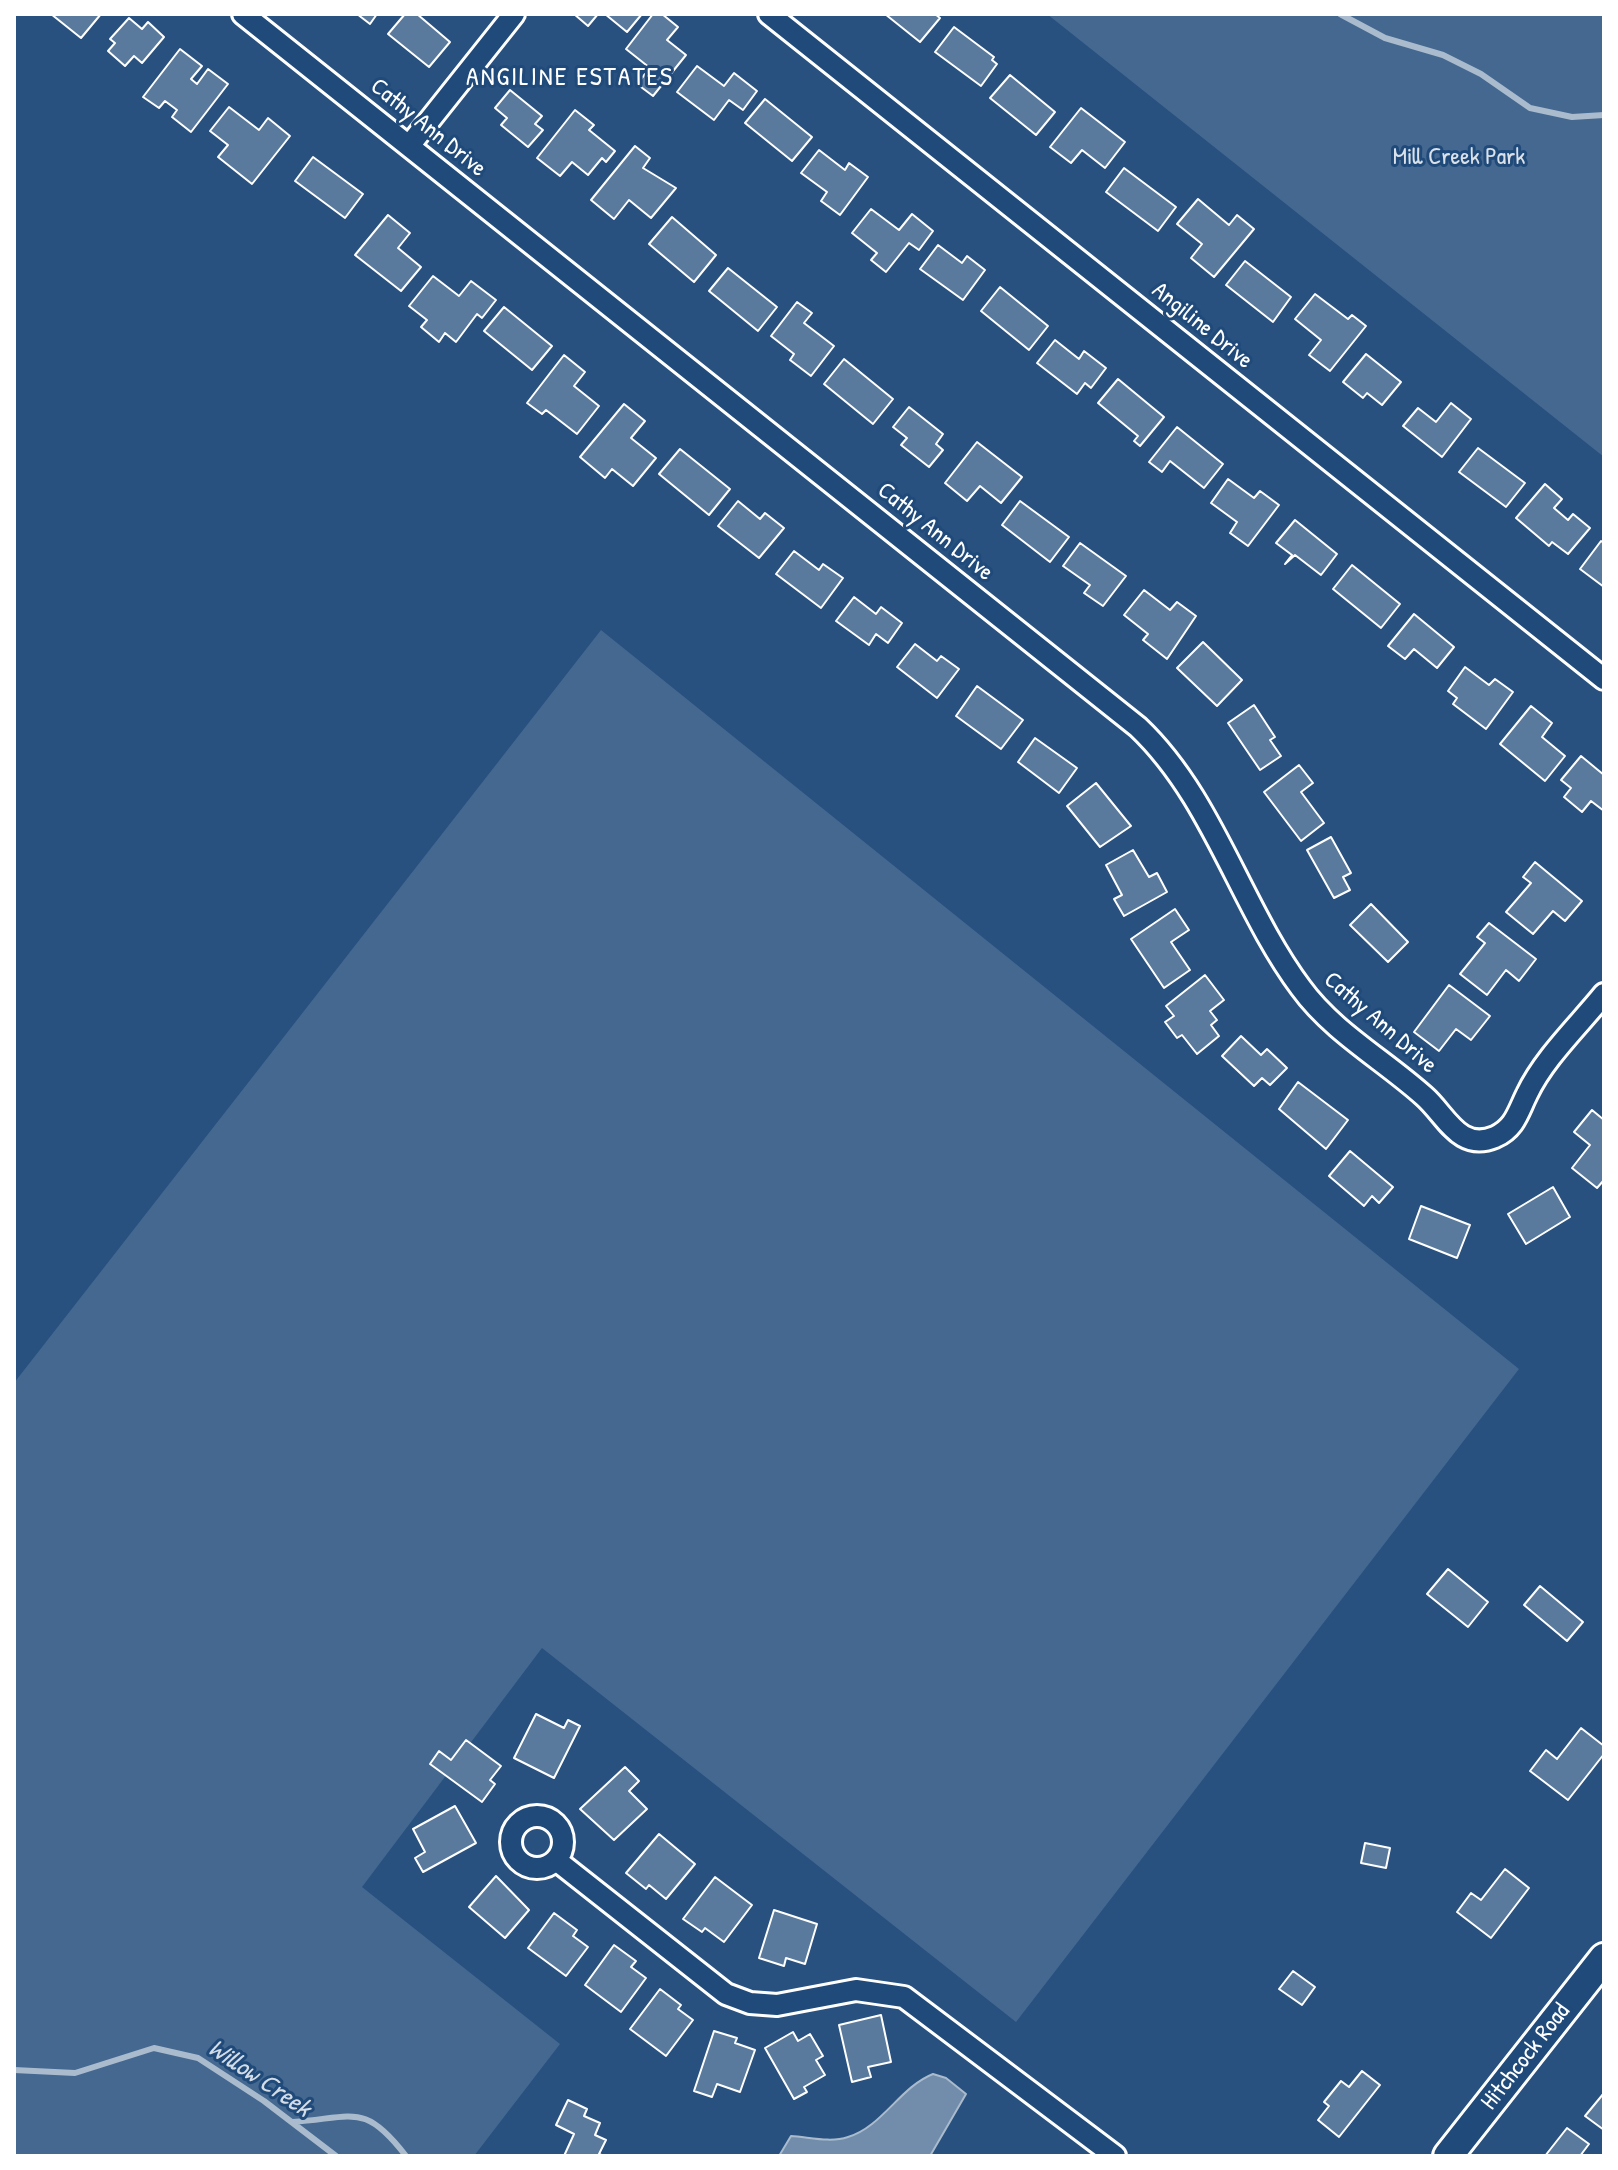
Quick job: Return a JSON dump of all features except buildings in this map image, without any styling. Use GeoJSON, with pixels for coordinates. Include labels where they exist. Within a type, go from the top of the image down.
{"type":"FeatureCollection","features":[{"type":"Feature","properties":{"kind":"street","name":"Cathy Ann Drive"},"geometry":{"type":"LineString","coordinates":[[243,14],[1138,727],[1182,780],[1279,954],[1318,1008],[1424,1095],[1455,1132],[1477,1140],[1491,1139],[1512,1126],[1533,1082],[1604,994]]}},
{"type":"Feature","properties":{"kind":"street"},"geometry":{"type":"LineString","coordinates":[[409,146],[514,14]]}},
{"type":"Feature","properties":{"kind":"street","name":"Angiline Drive"},"geometry":{"type":"LineString","coordinates":[[769,14],[1604,679]]}},
{"type":"Feature","properties":{"kind":"street"},"geometry":{"type":"LineString","coordinates":[[556,1860],[726,1994],[750,2003],[777,2005],[856,1990],[904,1997],[1115,2156]]}},
{"type":"Feature","properties":{"kind":"street","name":"Hitchcock Road"},"geometry":{"type":"LineString","coordinates":[[1448,2156],[1604,1958]]}},
{"type":"Feature","properties":{"kind":"green space","name":"Mill Creek Park"},"geometry":{"type":"Polygon","coordinates":[[[1047,14],[1604,14],[1604,457],[1047,14]]]}},
{"type":"Feature","properties":{"kind":"green space"},"geometry":{"type":"Polygon","coordinates":[[[601,630],[1519,1369],[1016,2022],[542,1648],[362,1887],[560,2044],[474,2156],[14,2156],[14,1383],[601,630]]]}},
{"type":"Feature","properties":{"kind":"shaded area"},"geometry":{"type":"Polygon","coordinates":[[[933,2074],[946,2078],[966,2094],[930,2156],[779,2156],[791,2136],[834,2140],[860,2132],[921,2080],[933,2074]]]}},
{"type":"Feature","properties":{"kind":"waterway"},"geometry":{"type":"LineString","coordinates":[[1340,14],[1385,38],[1443,55],[1481,74],[1530,108],[1572,117],[1604,115]]}},
{"type":"Feature","properties":{"kind":"waterway","name":"Willow Creek"},"geometry":{"type":"LineString","coordinates":[[14,2070],[75,2073],[154,2048],[198,2058],[264,2101],[336,2156]]}},
{"type":"Feature","properties":{"kind":"waterway"},"geometry":{"type":"LineString","coordinates":[[293,2122],[344,2116],[368,2120],[392,2139],[406,2156]]}},
{"type":"Feature","properties":{"kind":"district","name":"ANGILINE ESTATES"},"geometry":{"type":"Point","coordinates":[570,78]}}]}
